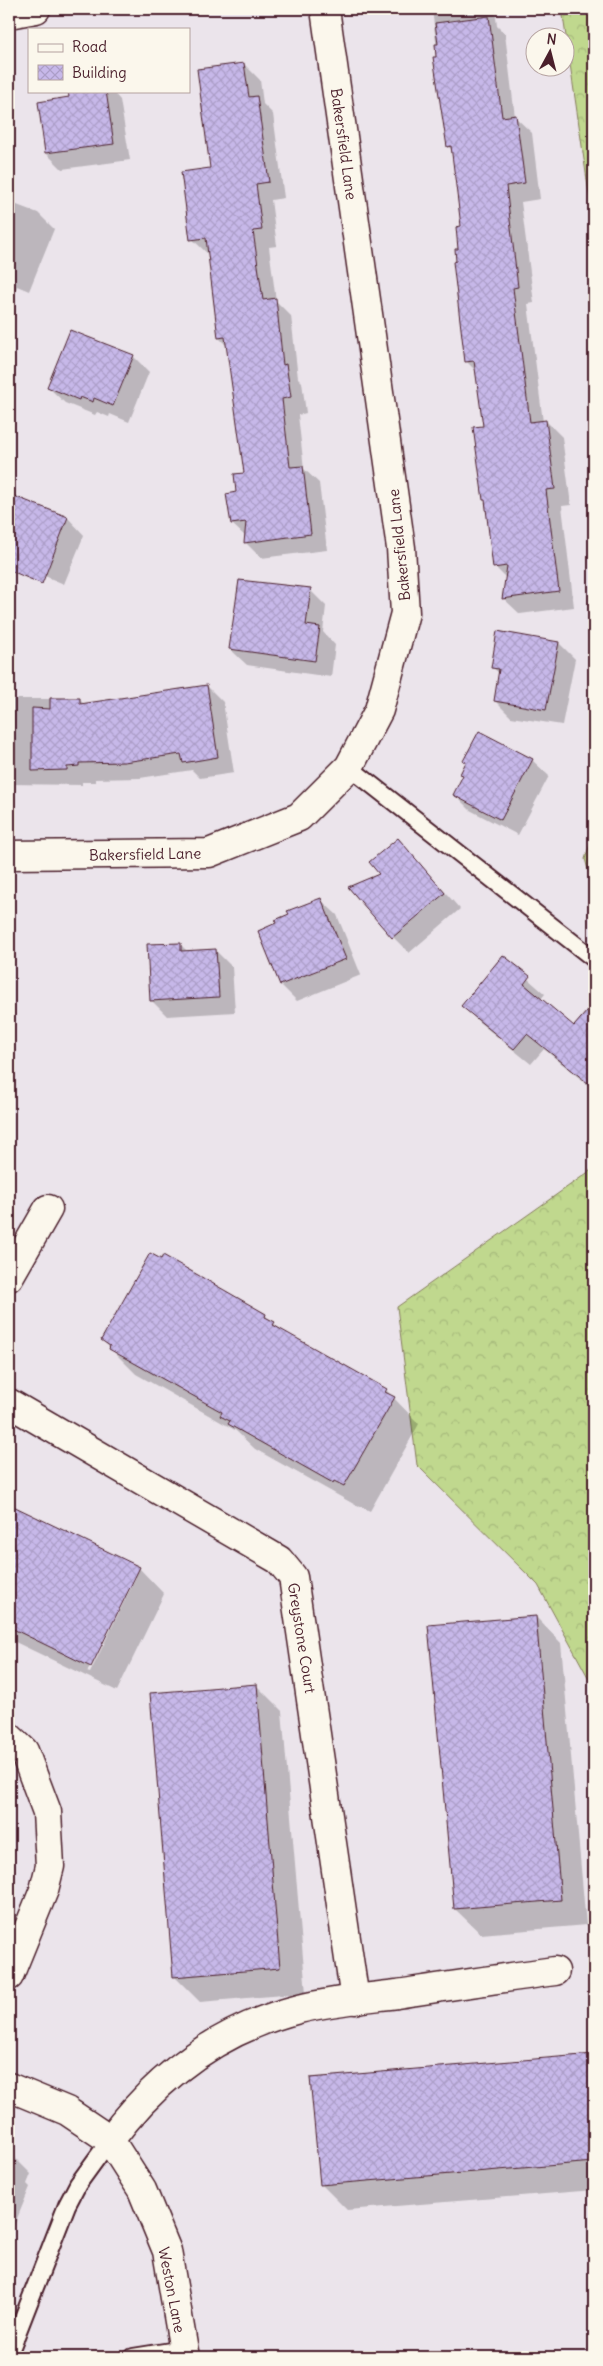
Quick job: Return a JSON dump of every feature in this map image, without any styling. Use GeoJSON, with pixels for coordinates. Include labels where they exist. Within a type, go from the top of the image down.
{"type":"FeatureCollection","features":[{"type":"Feature","properties":{"kind":"street"},"geometry":{"type":"LineString","coordinates":[[9,14],[36,9]]}},
{"type":"Feature","properties":{"kind":"street","name":"Bakersfield Lane"},"geometry":{"type":"LineString","coordinates":[[9,855],[209,853],[299,817],[350,767],[379,710],[405,613],[402,548],[325,9]]}},
{"type":"Feature","properties":{"kind":"street"},"geometry":{"type":"LineString","coordinates":[[9,1277],[48,1209]]}},
{"type":"Feature","properties":{"kind":"street","name":"Greystone Court"},"geometry":{"type":"LineString","coordinates":[[9,1403],[279,1560],[293,1577],[355,2000]]}},
{"type":"Feature","properties":{"kind":"street"},"geometry":{"type":"LineString","coordinates":[[9,1737],[24,1751],[47,1812],[50,1866],[44,1890],[9,1976]]}},
{"type":"Feature","properties":{"kind":"street"},"geometry":{"type":"LineString","coordinates":[[110,2140],[130,2113],[165,2077],[214,2043],[258,2022],[300,2009],[555,1970]]}},
{"type":"Feature","properties":{"kind":"street","name":"Weston Lane"},"geometry":{"type":"LineString","coordinates":[[9,2087],[67,2111],[110,2140],[142,2190],[167,2251],[184,2353]]}},
{"type":"Feature","properties":{"kind":"lane"},"geometry":{"type":"LineString","coordinates":[[350,767],[594,959]]}},
{"type":"Feature","properties":{"kind":"lane"},"geometry":{"type":"LineString","coordinates":[[9,2354],[67,2205],[78,2184],[110,2140]]}},
{"type":"Feature","properties":{"kind":"lane"},"geometry":{"type":"LineString","coordinates":[[133,2357],[184,2353]]}},
{"type":"Feature","properties":{"kind":"green space"},"geometry":{"type":"Polygon","coordinates":[[[562,9],[594,9],[594,228],[572,78],[576,78],[576,28],[565,28],[562,9]]]}},
{"type":"Feature","properties":{"kind":"green space"},"geometry":{"type":"Polygon","coordinates":[[[594,832],[594,890],[585,859],[594,832]]]}},
{"type":"Feature","properties":{"kind":"green space"},"geometry":{"type":"Polygon","coordinates":[[[594,1165],[594,1688],[538,1585],[417,1465],[397,1307],[590,1171],[594,1165]]]}},
{"type":"Feature","properties":{"kind":"building"},"geometry":{"type":"Polygon","coordinates":[[[489,16],[502,117],[516,115],[525,183],[506,186],[518,287],[513,288],[530,422],[546,420],[555,489],[546,490],[559,591],[502,599],[507,566],[493,568],[485,500],[483,500],[473,427],[483,426],[474,361],[465,362],[453,262],[456,261],[455,249],[458,249],[456,227],[461,226],[451,146],[447,147],[433,57],[436,57],[435,44],[438,44],[435,23],[489,16]]]}},
{"type":"Feature","properties":{"kind":"building"},"geometry":{"type":"Polygon","coordinates":[[[244,63],[249,97],[257,96],[269,182],[256,184],[262,230],[253,231],[263,300],[276,298],[283,365],[286,364],[291,397],[282,399],[290,467],[303,466],[311,534],[244,543],[246,522],[231,524],[226,494],[236,492],[234,474],[244,473],[225,337],[218,338],[206,238],[190,240],[181,172],[210,168],[197,69],[244,63]]]}},
{"type":"Feature","properties":{"kind":"building"},"geometry":{"type":"Polygon","coordinates":[[[68,92],[106,92],[114,144],[45,153],[38,102],[69,97],[68,92]]]}},
{"type":"Feature","properties":{"kind":"building"},"geometry":{"type":"Polygon","coordinates":[[[70,330],[134,355],[113,406],[94,398],[93,402],[80,397],[79,400],[47,387],[70,330]]]}},
{"type":"Feature","properties":{"kind":"building"},"geometry":{"type":"Polygon","coordinates":[[[9,494],[68,517],[42,584],[9,570],[9,494]]]}},
{"type":"Feature","properties":{"kind":"building"},"geometry":{"type":"Polygon","coordinates":[[[239,580],[311,588],[306,625],[320,627],[315,661],[229,649],[239,580]]]}},
{"type":"Feature","properties":{"kind":"building"},"geometry":{"type":"Polygon","coordinates":[[[497,631],[559,642],[546,710],[494,701],[499,669],[491,668],[497,631]]]}},
{"type":"Feature","properties":{"kind":"building"},"geometry":{"type":"Polygon","coordinates":[[[207,685],[218,757],[183,763],[181,754],[124,762],[79,763],[79,766],[67,767],[67,770],[32,771],[32,708],[50,709],[50,698],[80,698],[80,704],[207,685]]]}},
{"type":"Feature","properties":{"kind":"building"},"geometry":{"type":"Polygon","coordinates":[[[479,731],[533,759],[501,820],[453,795],[463,775],[460,774],[466,762],[463,761],[479,731]]]}},
{"type":"Feature","properties":{"kind":"building"},"geometry":{"type":"Polygon","coordinates":[[[398,838],[445,893],[392,938],[348,887],[379,874],[369,862],[398,838]]]}},
{"type":"Feature","properties":{"kind":"building"},"geometry":{"type":"Polygon","coordinates":[[[321,898],[346,959],[280,985],[258,931],[276,923],[275,920],[289,914],[287,911],[321,898]]]}},
{"type":"Feature","properties":{"kind":"building"},"geometry":{"type":"Polygon","coordinates":[[[181,943],[181,951],[216,949],[219,997],[150,1001],[147,944],[181,943]]]}},
{"type":"Feature","properties":{"kind":"building"},"geometry":{"type":"Polygon","coordinates":[[[503,955],[530,976],[524,984],[574,1026],[594,1003],[594,1088],[527,1034],[514,1049],[461,1006],[503,955]]]}},
{"type":"Feature","properties":{"kind":"building"},"geometry":{"type":"Polygon","coordinates":[[[150,1253],[161,1259],[163,1255],[266,1314],[265,1317],[275,1322],[273,1325],[387,1389],[385,1392],[395,1397],[344,1486],[334,1481],[333,1483],[228,1424],[230,1421],[220,1416],[222,1412],[109,1349],[110,1346],[101,1340],[150,1253]]]}},
{"type":"Feature","properties":{"kind":"building"},"geometry":{"type":"Polygon","coordinates":[[[9,1504],[140,1567],[91,1667],[9,1627],[9,1504]]]}},
{"type":"Feature","properties":{"kind":"building"},"geometry":{"type":"Polygon","coordinates":[[[536,1616],[561,1900],[454,1909],[428,1625],[536,1616]]]}},
{"type":"Feature","properties":{"kind":"building"},"geometry":{"type":"Polygon","coordinates":[[[257,1684],[280,1968],[173,1977],[150,1693],[257,1684]]]}},
{"type":"Feature","properties":{"kind":"building"},"geometry":{"type":"Polygon","coordinates":[[[594,2054],[594,2162],[320,2185],[310,2078],[594,2054]]]}}]}
